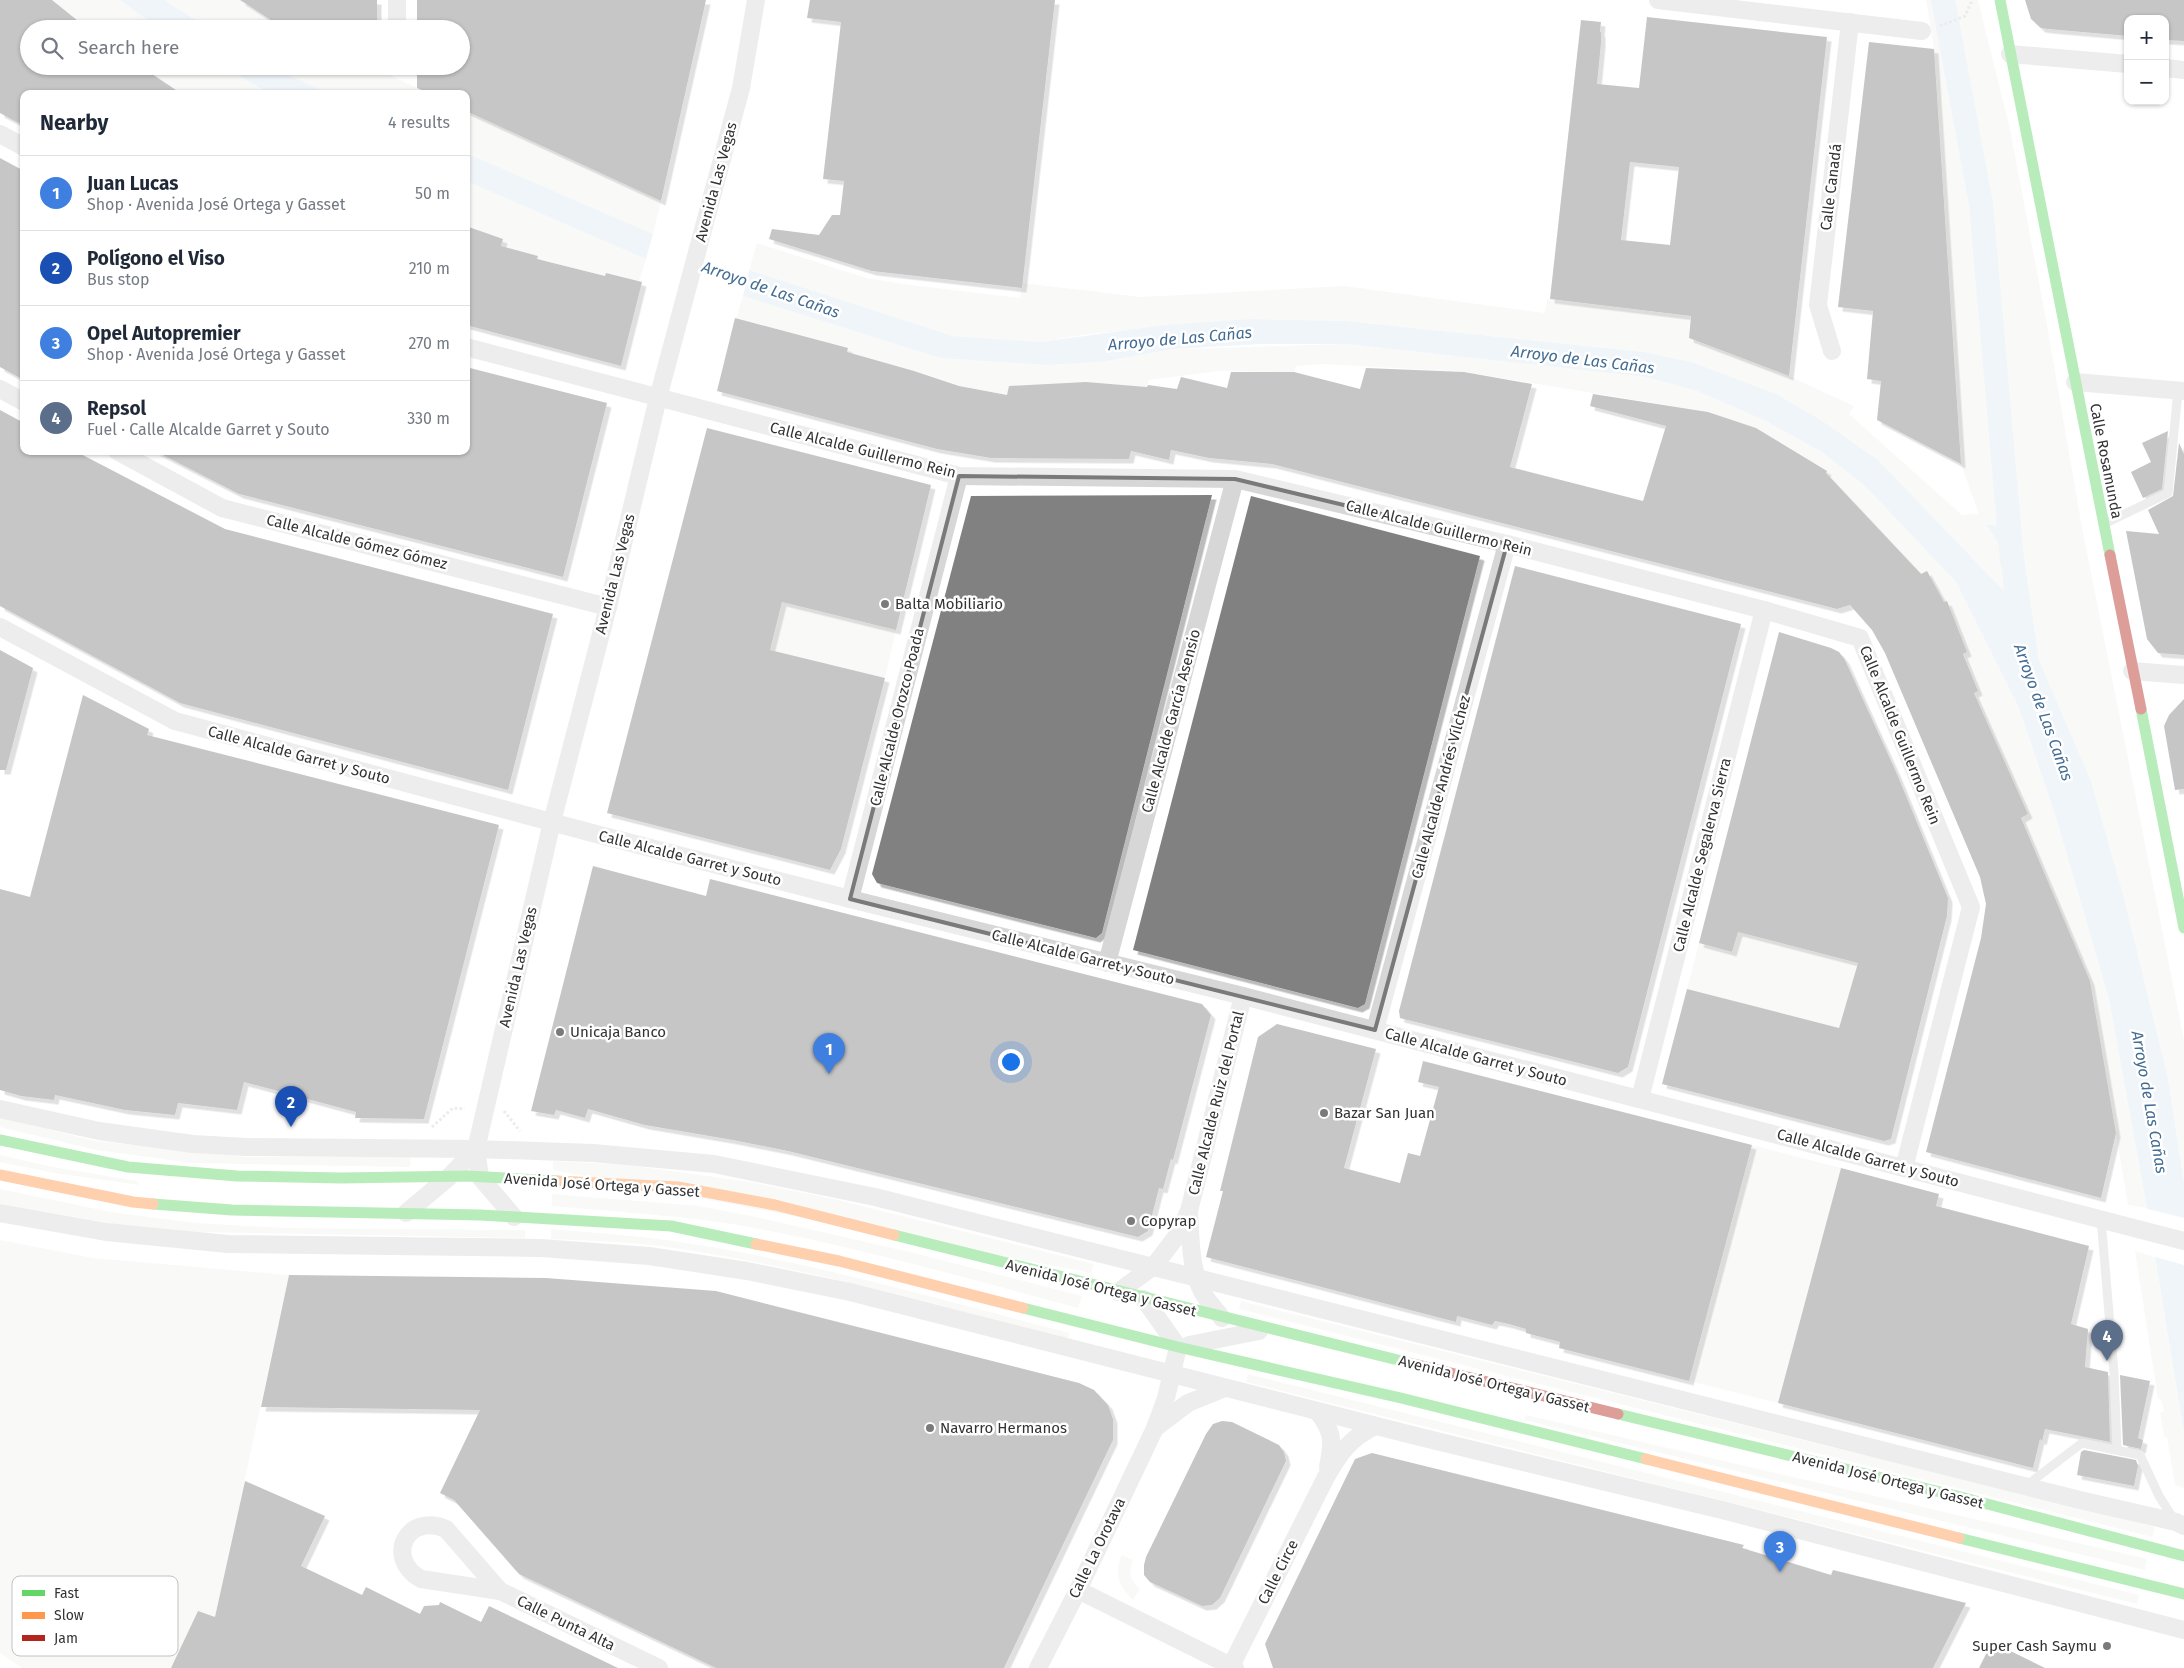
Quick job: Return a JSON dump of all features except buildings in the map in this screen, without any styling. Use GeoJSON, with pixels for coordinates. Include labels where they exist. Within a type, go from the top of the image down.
{"type":"FeatureCollection","features":[{"type":"Feature","properties":{"kind":"main road","name":"Calle Rosamunda"},"geometry":{"type":"LineString","coordinates":[[2000,0],[2184,928]]}},
{"type":"Feature","properties":{"kind":"main road","name":"Avenida José Ortega y Gasset"},"geometry":{"type":"LineString","coordinates":[[0,1140],[128,1167],[236,1176],[342,1178],[480,1177],[678,1187],[774,1205],[1144,1299],[1961,1497],[2184,1556]]}},
{"type":"Feature","properties":{"kind":"main road"},"geometry":{"type":"LineString","coordinates":[[0,1175],[133,1202],[232,1210],[406,1213],[671,1226],[840,1261],[1178,1347],[1401,1398],[2184,1594],[2184,1606]]}},
{"type":"Feature","properties":{"kind":"street"},"geometry":{"type":"LineString","coordinates":[[397,0],[397,20]]}},
{"type":"Feature","properties":{"kind":"street","name":"Avenida Las Vegas"},"geometry":{"type":"LineString","coordinates":[[476,1149],[552,822],[608,607],[658,398],[741,88],[756,0]]}},
{"type":"Feature","properties":{"kind":"street"},"geometry":{"type":"LineString","coordinates":[[1658,0],[1922,31]]}},
{"type":"Feature","properties":{"kind":"street","name":"Calle Canadá"},"geometry":{"type":"LineString","coordinates":[[1832,351],[1818,305],[1850,22]]}},
{"type":"Feature","properties":{"kind":"street"},"geometry":{"type":"LineString","coordinates":[[2010,54],[2124,64]]}},
{"type":"Feature","properties":{"kind":"street"},"geometry":{"type":"LineString","coordinates":[[2169,68],[2184,70]]}},
{"type":"Feature","properties":{"kind":"street"},"geometry":{"type":"LineString","coordinates":[[0,134],[20,145]]}},
{"type":"Feature","properties":{"kind":"street","name":"Calle Alcalde Guillermo Rein"},"geometry":{"type":"LineString","coordinates":[[470,348],[959,476],[1236,479],[1507,544],[1764,610],[1860,638],[1971,907],[1904,1168]]}},
{"type":"Feature","properties":{"kind":"street"},"geometry":{"type":"LineString","coordinates":[[2075,382],[2181,391]]}},
{"type":"Feature","properties":{"kind":"street"},"geometry":{"type":"LineString","coordinates":[[0,389],[20,400]]}},
{"type":"Feature","properties":{"kind":"street","name":"Calle Alcalde Gómez Gómez"},"geometry":{"type":"LineString","coordinates":[[124,455],[222,508],[608,607]]}},
{"type":"Feature","properties":{"kind":"street","name":"Calle Alcalde Orozco Poada"},"geometry":{"type":"LineString","coordinates":[[850,899],[959,476]]}},
{"type":"Feature","properties":{"kind":"street","name":"Calle Alcalde García Asensio"},"geometry":{"type":"LineString","coordinates":[[1107,963],[1236,479]]}},
{"type":"Feature","properties":{"kind":"street","name":"Calle Alcalde Andrés Vílchez"},"geometry":{"type":"LineString","coordinates":[[1375,1030],[1507,544]]}},
{"type":"Feature","properties":{"kind":"street","name":"Calle Alcalde Segalerva Sierra"},"geometry":{"type":"LineString","coordinates":[[1640,1099],[1764,610]]}},
{"type":"Feature","properties":{"kind":"street","name":"Calle Alcalde Garret y Souto"},"geometry":{"type":"LineString","coordinates":[[0,627],[175,721],[552,822],[850,899],[1243,996],[2184,1241]]}},
{"type":"Feature","properties":{"kind":"street"},"geometry":{"type":"LineString","coordinates":[[2132,670],[2184,675]]}},
{"type":"Feature","properties":{"kind":"street","name":"Calle Alcalde Ruiz del Portal"},"geometry":{"type":"LineString","coordinates":[[1118,1292],[1154,1266],[1176,1237],[1189,1211],[1243,996]]}},
{"type":"Feature","properties":{"kind":"street","name":"Avenida José Ortega y Gasset"},"geometry":{"type":"LineString","coordinates":[[0,1109],[99,1132],[193,1144],[255,1147],[476,1149],[593,1153],[714,1164],[875,1197],[2180,1524]]}},
{"type":"Feature","properties":{"kind":"street"},"geometry":{"type":"LineString","coordinates":[[406,1213],[449,1177],[476,1149]]}},
{"type":"Feature","properties":{"kind":"street"},"geometry":{"type":"LineString","coordinates":[[476,1149],[480,1177],[514,1217]]}},
{"type":"Feature","properties":{"kind":"street","name":"Calle Alcalde Ruiz del Portal"},"geometry":{"type":"LineString","coordinates":[[1189,1211],[1191,1256],[1196,1277],[1204,1295],[1222,1318]]}},
{"type":"Feature","properties":{"kind":"street"},"geometry":{"type":"LineString","coordinates":[[0,1213],[106,1232],[228,1244],[542,1248],[649,1256],[747,1271],[850,1292],[1318,1412],[1726,1511],[2184,1630]]}},
{"type":"Feature","properties":{"kind":"street"},"geometry":{"type":"LineString","coordinates":[[1144,1299],[1178,1347],[1268,1329]]}},
{"type":"Feature","properties":{"kind":"street","name":"Calle La Orotava"},"geometry":{"type":"LineString","coordinates":[[1038,1668],[1078,1590],[1155,1428],[1166,1398],[1170,1374],[1178,1347]]}},
{"type":"Feature","properties":{"kind":"street","name":"Calle La Orotava"},"geometry":{"type":"LineString","coordinates":[[1155,1428],[1188,1403],[1225,1388]]}},
{"type":"Feature","properties":{"kind":"street","name":"Calle Circe"},"geometry":{"type":"LineString","coordinates":[[1318,1412],[1330,1427],[1332,1447],[1326,1477]]}},
{"type":"Feature","properties":{"kind":"street","name":"Calle Circe"},"geometry":{"type":"LineString","coordinates":[[1233,1667],[1326,1477],[1341,1452],[1354,1438],[1375,1426]]}},
{"type":"Feature","properties":{"kind":"street","name":"Calle Punta Alta"},"geometry":{"type":"LineString","coordinates":[[500,1590],[446,1529],[427,1524],[418,1527],[405,1540],[402,1549],[406,1567],[412,1574],[421,1579],[500,1590],[659,1668]]}},
{"type":"Feature","properties":{"kind":"street"},"geometry":{"type":"LineString","coordinates":[[1078,1590],[1233,1667]]}},
{"type":"Feature","properties":{"kind":"lane"},"geometry":{"type":"LineString","coordinates":[[2104,524],[2168,493],[2181,391]]}},
{"type":"Feature","properties":{"kind":"lane"},"geometry":{"type":"LineString","coordinates":[[2102,1219],[2114,1373],[2117,1450]]}},
{"type":"Feature","properties":{"kind":"lane"},"geometry":{"type":"LineString","coordinates":[[2026,1486],[2082,1443],[2140,1455],[2159,1496],[2180,1524]]}},
{"type":"Feature","properties":{"kind":"path"},"geometry":{"type":"LineString","coordinates":[[1922,31],[1965,16],[1972,0]]}},
{"type":"Feature","properties":{"kind":"highlighted area"},"geometry":{"type":"Polygon","coordinates":[[[959,476],[1235,479],[1507,544],[1375,1030],[850,899],[959,476]]]}},
{"type":"Feature","properties":{"kind":"shaded area"},"geometry":{"type":"Polygon","coordinates":[[[51,0],[120,0],[148,20],[77,20],[51,0]]]}},
{"type":"Feature","properties":{"kind":"shaded area"},"geometry":{"type":"Polygon","coordinates":[[[164,0],[240,0],[272,20],[196,20],[164,0]]]}},
{"type":"Feature","properties":{"kind":"shaded area"},"geometry":{"type":"Polygon","coordinates":[[[1926,0],[1978,0],[2010,129],[2047,325],[2081,522],[2184,1040],[2184,1183],[2168,1078],[2124,898],[2091,781],[2039,660],[2020,530],[1987,524],[2000,545],[2005,592],[1878,460],[1821,420],[1776,394],[1645,352],[1346,321],[1251,319],[1089,334],[1041,342],[953,336],[749,270],[757,243],[866,278],[1020,298],[1022,283],[1141,297],[1344,286],[1545,313],[1547,299],[1690,316],[1689,338],[1789,376],[1854,406],[1849,414],[1962,515],[1979,514],[1961,464],[1934,49],[1926,0]]]}},
{"type":"Feature","properties":{"kind":"shaded area"},"geometry":{"type":"Polygon","coordinates":[[[154,75],[238,75],[263,90],[176,90],[154,75]]]}},
{"type":"Feature","properties":{"kind":"shaded area"},"geometry":{"type":"Polygon","coordinates":[[[289,75],[389,75],[421,90],[321,90],[289,75]]]}},
{"type":"Feature","properties":{"kind":"shaded area"},"geometry":{"type":"Polygon","coordinates":[[[470,113],[661,201],[653,234],[470,155],[470,113]]]}},
{"type":"Feature","properties":{"kind":"shaded area"},"geometry":{"type":"Polygon","coordinates":[[[470,183],[646,259],[639,282],[606,273],[605,276],[537,259],[537,256],[501,246],[503,239],[470,227],[470,183]]]}},
{"type":"Feature","properties":{"kind":"shaded area"},"geometry":{"type":"Polygon","coordinates":[[[743,296],[940,358],[1045,365],[1101,362],[1174,349],[1347,344],[1646,377],[1697,391],[1766,421],[1822,452],[1865,486],[1956,582],[2019,708],[2057,821],[2109,999],[2147,1208],[2128,1205],[2090,981],[2021,818],[2028,814],[1974,693],[1978,691],[1944,602],[1927,572],[1921,574],[1826,473],[1756,428],[1709,412],[1465,372],[1322,364],[1296,366],[1294,372],[1218,371],[1149,380],[1147,387],[1087,382],[1007,395],[959,386],[847,352],[848,348],[736,318],[743,296]]]}},
{"type":"Feature","properties":{"kind":"shaded area"},"geometry":{"type":"Polygon","coordinates":[[[782,602],[896,630],[885,678],[770,650],[782,602]]]}},
{"type":"Feature","properties":{"kind":"shaded area"},"geometry":{"type":"Polygon","coordinates":[[[1738,932],[1858,963],[1839,1028],[1687,989],[1699,943],[1732,952],[1738,932]]]}},
{"type":"Feature","properties":{"kind":"shaded area"},"geometry":{"type":"Polygon","coordinates":[[[0,1117],[95,1141],[247,1157],[410,1157],[410,1167],[192,1163],[96,1150],[0,1127],[0,1117]]]}},
{"type":"Feature","properties":{"kind":"shaded area"},"geometry":{"type":"Polygon","coordinates":[[[1752,1145],[1841,1168],[1778,1403],[1689,1381],[1752,1145]]]}},
{"type":"Feature","properties":{"kind":"shaded area"},"geometry":{"type":"Polygon","coordinates":[[[0,1155],[53,1167],[137,1181],[139,1185],[54,1173],[0,1162],[0,1155]]]}},
{"type":"Feature","properties":{"kind":"shaded area"},"geometry":{"type":"Polygon","coordinates":[[[553,1161],[628,1165],[750,1182],[834,1199],[1094,1264],[1091,1273],[553,1170],[553,1161]]]}},
{"type":"Feature","properties":{"kind":"shaded area"},"geometry":{"type":"Polygon","coordinates":[[[0,1189],[111,1212],[196,1223],[283,1228],[525,1230],[525,1238],[198,1232],[114,1224],[0,1204],[0,1189]]]}},
{"type":"Feature","properties":{"kind":"shaded area"},"geometry":{"type":"Polygon","coordinates":[[[552,1194],[699,1206],[757,1217],[914,1253],[1082,1296],[1078,1308],[957,1275],[755,1228],[679,1217],[552,1206],[552,1194]]]}},
{"type":"Feature","properties":{"kind":"shaded area"},"geometry":{"type":"Polygon","coordinates":[[[551,1229],[670,1241],[783,1261],[879,1283],[1069,1333],[1068,1339],[879,1290],[783,1268],[653,1245],[551,1239],[551,1229]]]}},
{"type":"Feature","properties":{"kind":"shaded area"},"geometry":{"type":"Polygon","coordinates":[[[0,1240],[93,1258],[289,1275],[215,1617],[198,1611],[178,1653],[178,1576],[12,1576],[12,1656],[177,1656],[171,1668],[22,1668],[0,1653],[0,1240]]]}},
{"type":"Feature","properties":{"kind":"shaded area"},"geometry":{"type":"Polygon","coordinates":[[[2135,1251],[2155,1257],[2184,1433],[2184,1488],[2175,1485],[2167,1437],[2164,1437],[2160,1412],[2164,1411],[2161,1399],[2158,1399],[2135,1251]]]}},
{"type":"Feature","properties":{"kind":"shaded area"},"geometry":{"type":"Polygon","coordinates":[[[1241,1301],[2155,1527],[2152,1537],[1239,1309],[1241,1301]]]}},
{"type":"Feature","properties":{"kind":"shaded area"},"geometry":{"type":"Polygon","coordinates":[[[1248,1374],[2139,1595],[2137,1604],[1246,1382],[1248,1374]]]}},
{"type":"Feature","properties":{"kind":"shaded area"},"geometry":{"type":"Polygon","coordinates":[[[1526,1415],[2147,1559],[2145,1570],[1524,1420],[1526,1415]]]}},
{"type":"Feature","properties":{"kind":"shaded area"},"geometry":{"type":"Polygon","coordinates":[[[1122,1555],[1133,1560],[1131,1576],[1140,1589],[1133,1600],[1124,1590],[1119,1579],[1118,1568],[1122,1555]]]}},
{"type":"Feature","properties":{"kind":"water"},"geometry":{"type":"Polygon","coordinates":[[[120,0],[164,0],[196,20],[148,20],[120,0]]]}},
{"type":"Feature","properties":{"kind":"water"},"geometry":{"type":"Polygon","coordinates":[[[238,75],[289,75],[321,90],[263,90],[238,75]]]}},
{"type":"Feature","properties":{"kind":"water","name":"Arroyo de Las Cañas"},"geometry":{"type":"Polygon","coordinates":[[[470,155],[653,234],[698,251],[749,270],[953,336],[1041,342],[1164,325],[1251,319],[1346,321],[1644,352],[1694,363],[1776,394],[1821,420],[1878,460],[2004,591],[2000,545],[1986,524],[2020,530],[2039,660],[2091,781],[2124,898],[2168,1078],[2184,1183],[2184,1433],[2147,1208],[2109,999],[2057,821],[2019,708],[1956,582],[1865,486],[1822,452],[1766,421],[1697,391],[1646,377],[1347,344],[1260,344],[1174,349],[1101,362],[1045,365],[940,358],[743,296],[646,259],[470,183],[470,155]]]}},
{"type":"Feature","properties":{"kind":"pier"},"geometry":{"type":"Polygon","coordinates":[[[653,234],[749,270],[743,296],[646,259],[653,234]]]}},
{"type":"Feature","properties":{"kind":"pier"},"geometry":{"type":"Polygon","coordinates":[[[2144,1208],[2184,1218],[2184,1265],[2152,1256],[2144,1208]]]}},
{"type":"Feature","properties":{"kind":"waterway"},"geometry":{"type":"LineString","coordinates":[[1943,0],[1981,204],[2012,561]]}},
{"type":"Feature","properties":{"kind":"traffic: fast"},"geometry":{"type":"LineString","coordinates":[[2000,0],[2110,555]]}},
{"type":"Feature","properties":{"kind":"traffic: fast"},"geometry":{"type":"LineString","coordinates":[[2141,709],[2184,928]]}},
{"type":"Feature","properties":{"kind":"traffic: fast"},"geometry":{"type":"LineString","coordinates":[[0,1140],[128,1167],[237,1176],[342,1178],[468,1176],[557,1181]]}},
{"type":"Feature","properties":{"kind":"traffic: fast"},"geometry":{"type":"LineString","coordinates":[[153,1204],[232,1210],[480,1215],[671,1226],[756,1244]]}},
{"type":"Feature","properties":{"kind":"traffic: fast"},"geometry":{"type":"LineString","coordinates":[[894,1235],[1418,1365]]}},
{"type":"Feature","properties":{"kind":"traffic: fast"},"geometry":{"type":"LineString","coordinates":[[1023,1308],[1178,1347],[1401,1398],[1646,1459]]}},
{"type":"Feature","properties":{"kind":"traffic: fast"},"geometry":{"type":"LineString","coordinates":[[1618,1414],[1961,1497],[2184,1556]]}},
{"type":"Feature","properties":{"kind":"traffic: fast"},"geometry":{"type":"LineString","coordinates":[[1959,1538],[2184,1594]]}},
{"type":"Feature","properties":{"kind":"traffic: slow"},"geometry":{"type":"LineString","coordinates":[[0,1175],[133,1202],[153,1204]]}},
{"type":"Feature","properties":{"kind":"traffic: slow"},"geometry":{"type":"LineString","coordinates":[[557,1181],[678,1187],[775,1205],[894,1235]]}},
{"type":"Feature","properties":{"kind":"traffic: slow"},"geometry":{"type":"LineString","coordinates":[[756,1244],[839,1261],[1023,1308]]}},
{"type":"Feature","properties":{"kind":"traffic: slow"},"geometry":{"type":"LineString","coordinates":[[1646,1459],[1959,1538]]}},
{"type":"Feature","properties":{"kind":"traffic: jam"},"geometry":{"type":"LineString","coordinates":[[2110,555],[2141,709]]}},
{"type":"Feature","properties":{"kind":"traffic: jam"},"geometry":{"type":"LineString","coordinates":[[1418,1365],[1618,1414]]}},
{"type":"Feature","properties":{"kind":"place","name":"Balta Mobiliario"},"geometry":{"type":"Point","coordinates":[885,604]}},
{"type":"Feature","properties":{"kind":"place","name":"Unicaja Banco"},"geometry":{"type":"Point","coordinates":[560,1032]}},
{"type":"Feature","properties":{"kind":"place","name":"Juan Lucas"},"geometry":{"type":"Point","coordinates":[829,1074]}},
{"type":"Feature","properties":{"kind":"place","name":"Bazar San Juan"},"geometry":{"type":"Point","coordinates":[1324,1113]}},
{"type":"Feature","properties":{"kind":"place","name":"Polígono el Viso"},"geometry":{"type":"Point","coordinates":[291,1127]}},
{"type":"Feature","properties":{"kind":"place","name":"Copyrap"},"geometry":{"type":"Point","coordinates":[1131,1221]}},
{"type":"Feature","properties":{"kind":"place","name":"Repsol"},"geometry":{"type":"Point","coordinates":[2107,1361]}},
{"type":"Feature","properties":{"kind":"place","name":"Navarro Hermanos"},"geometry":{"type":"Point","coordinates":[930,1428]}},
{"type":"Feature","properties":{"kind":"place","name":"Opel Autopremier"},"geometry":{"type":"Point","coordinates":[1780,1572]}},
{"type":"Feature","properties":{"kind":"place","name":"Super Cash Saymu"},"geometry":{"type":"Point","coordinates":[2107,1646]}}]}
